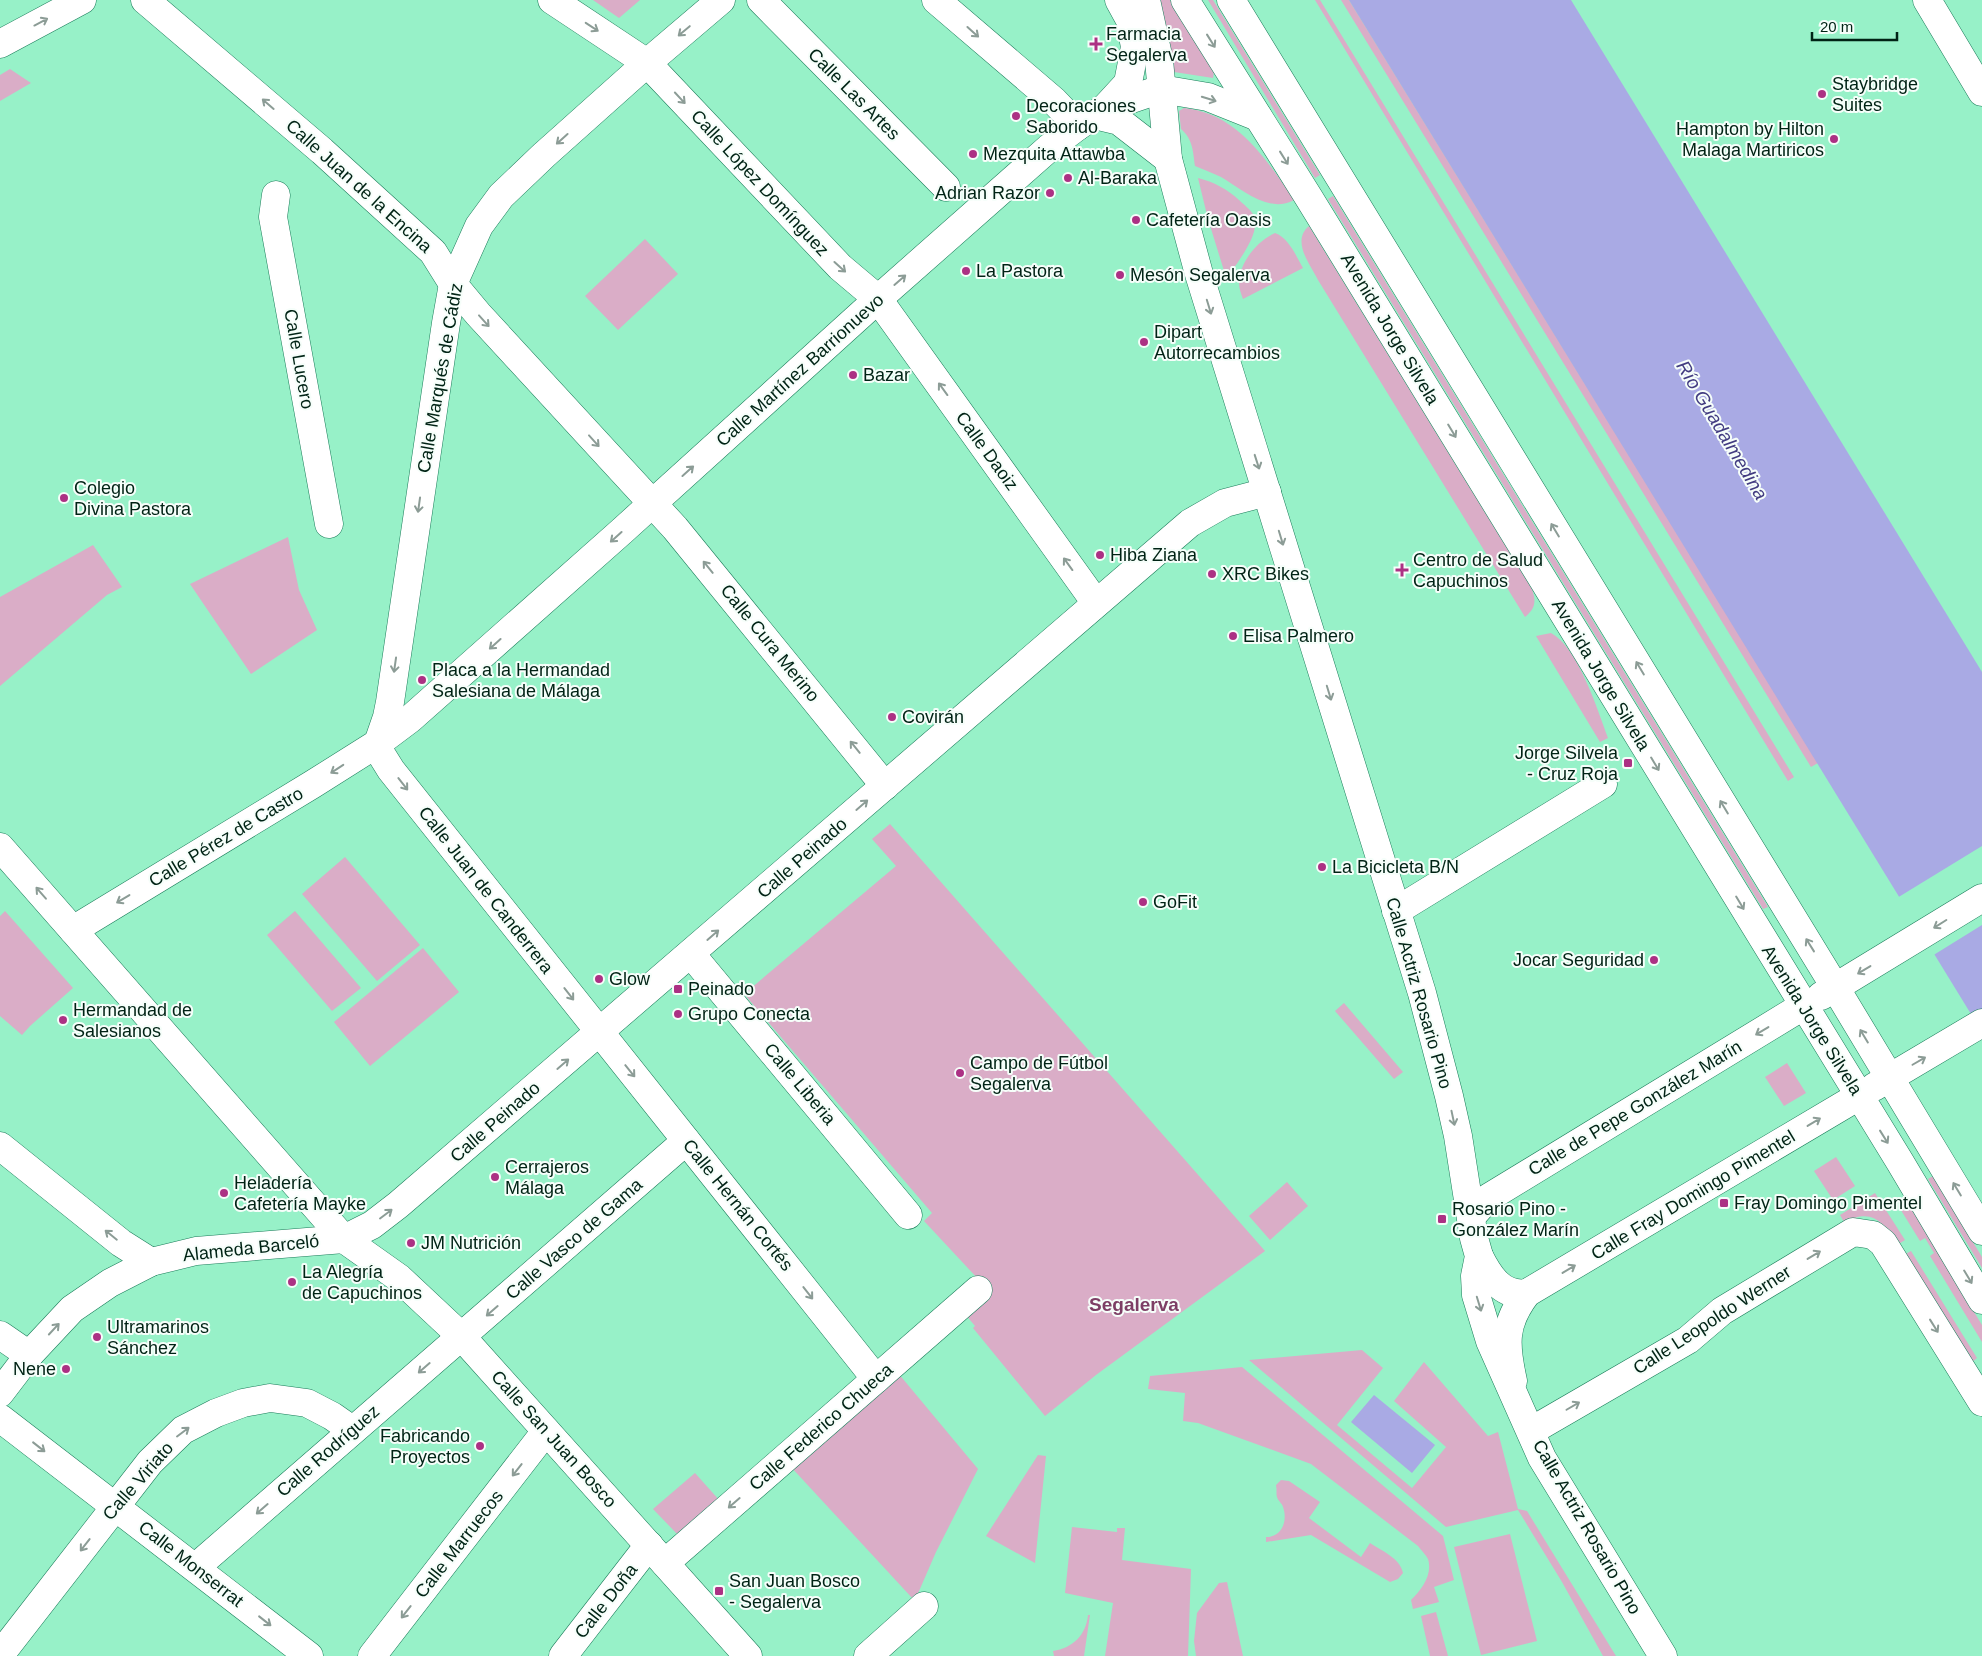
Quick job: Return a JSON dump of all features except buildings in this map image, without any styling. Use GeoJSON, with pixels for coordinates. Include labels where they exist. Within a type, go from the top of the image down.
{"type":"FeatureCollection","features":[{"type":"Feature","properties":{"kind":"street"},"geometry":{"type":"LineString","coordinates":[[0,44],[82,0]]}},
{"type":"Feature","properties":{"kind":"street","name":"Calle Juan de la Encina"},"geometry":{"type":"LineString","coordinates":[[144,0],[315,145],[433,252],[453,284],[478,314],[652,504]]}},
{"type":"Feature","properties":{"kind":"street","name":"Calle López Domínguez"},"geometry":{"type":"LineString","coordinates":[[552,0],[646,63],[840,267],[878,299]]}},
{"type":"Feature","properties":{"kind":"street","name":"Calle Marqués de Cádiz"},"geometry":{"type":"LineString","coordinates":[[378,743],[390,702],[453,284],[479,226],[502,196],[544,155],[646,63],[721,0]]}},
{"type":"Feature","properties":{"kind":"street","name":"Calle Las Artes"},"geometry":{"type":"LineString","coordinates":[[761,0],[946,187]]}},
{"type":"Feature","properties":{"kind":"street"},"geometry":{"type":"LineString","coordinates":[[936,0],[1054,102],[1093,116],[1119,121],[1168,159]]}},
{"type":"Feature","properties":{"kind":"street"},"geometry":{"type":"LineString","coordinates":[[1093,116],[1128,83],[1135,47],[1130,20],[1119,0]]}},
{"type":"Feature","properties":{"kind":"street","name":"Calle Actriz Rosario Pino"},"geometry":{"type":"LineString","coordinates":[[1146,0],[1159,60],[1168,159],[1199,274],[1422,993],[1449,1096],[1472,1216],[1474,1238],[1479,1256],[1487,1273],[1502,1288],[1511,1293],[1527,1293]]}},
{"type":"Feature","properties":{"kind":"street","name":"Avenida Jorge Silvela"},"geometry":{"type":"LineString","coordinates":[[1185,0],[1804,1006],[1982,1300]]}},
{"type":"Feature","properties":{"kind":"street","name":"Avenida Jorge Silvela"},"geometry":{"type":"LineString","coordinates":[[1231,0],[1982,1230]]}},
{"type":"Feature","properties":{"kind":"street"},"geometry":{"type":"LineString","coordinates":[[1927,0],[1982,92]]}},
{"type":"Feature","properties":{"kind":"street","name":"Calle Martínez Barrionuevo"},"geometry":{"type":"LineString","coordinates":[[378,743],[410,719],[1049,148],[1093,116],[1161,89],[1208,97],[1258,117]]}},
{"type":"Feature","properties":{"kind":"street","name":"Calle Lucero"},"geometry":{"type":"LineString","coordinates":[[276,194],[273,217],[329,524]]}},
{"type":"Feature","properties":{"kind":"street","name":"Calle Daoiz"},"geometry":{"type":"LineString","coordinates":[[878,299],[1096,603]]}},
{"type":"Feature","properties":{"kind":"street","name":"Calle Peinado"},"geometry":{"type":"LineString","coordinates":[[344,1239],[372,1225],[398,1205],[1190,524],[1225,503],[1267,492]]}},
{"type":"Feature","properties":{"kind":"street","name":"Calle Cura Merino"},"geometry":{"type":"LineString","coordinates":[[652,504],[675,528],[885,786]]}},
{"type":"Feature","properties":{"kind":"street","name":"Calle Pérez de Castro"},"geometry":{"type":"LineString","coordinates":[[73,930],[378,743]]}},
{"type":"Feature","properties":{"kind":"street","name":"Calle Juan de Canderrera"},"geometry":{"type":"LineString","coordinates":[[378,743],[381,754],[391,770],[600,1033]]}},
{"type":"Feature","properties":{"kind":"street"},"geometry":{"type":"LineString","coordinates":[[1396,911],[1603,784]]}},
{"type":"Feature","properties":{"kind":"street","name":"Calle San Juan Bosco"},"geometry":{"type":"LineString","coordinates":[[0,847],[344,1239],[399,1278],[461,1336],[748,1656]]}},
{"type":"Feature","properties":{"kind":"street","name":"Calle de Pepe González Marín"},"geometry":{"type":"LineString","coordinates":[[1472,1216],[1488,1198],[1982,898]]}},
{"type":"Feature","properties":{"kind":"street","name":"Calle Liberia"},"geometry":{"type":"LineString","coordinates":[[691,954],[908,1215]]}},
{"type":"Feature","properties":{"kind":"street","name":"Calle Fray Domingo Pimentel"},"geometry":{"type":"LineString","coordinates":[[1527,1293],[1982,1023]]}},
{"type":"Feature","properties":{"kind":"street","name":"Calle Hernán Cortés"},"geometry":{"type":"LineString","coordinates":[[600,1033],[876,1379]]}},
{"type":"Feature","properties":{"kind":"street","name":"Calle Vasco de Gama"},"geometry":{"type":"LineString","coordinates":[[461,1336],[686,1140]]}},
{"type":"Feature","properties":{"kind":"street"},"geometry":{"type":"LineString","coordinates":[[0,1146],[121,1243],[151,1262]]}},
{"type":"Feature","properties":{"kind":"street","name":"Calle Leopoldo Werner"},"geometry":{"type":"LineString","coordinates":[[1531,1431],[1688,1340],[1722,1311],[1853,1232],[1873,1236],[1883,1243],[1982,1402]]}},
{"type":"Feature","properties":{"kind":"street","name":"Alameda Barceló"},"geometry":{"type":"LineString","coordinates":[[0,1393],[29,1355],[72,1309],[110,1283],[151,1262],[196,1251],[344,1239]]}},
{"type":"Feature","properties":{"kind":"street","name":"Calle Actriz Rosario Pino"},"geometry":{"type":"LineString","coordinates":[[1479,1256],[1475,1276],[1476,1295],[1493,1348],[1516,1395],[1542,1458],[1663,1656]]}},
{"type":"Feature","properties":{"kind":"street","name":"Calle Federico Chueca"},"geometry":{"type":"LineString","coordinates":[[657,1554],[876,1379],[978,1290]]}},
{"type":"Feature","properties":{"kind":"street","name":"Calle Actriz Rosario Pino"},"geometry":{"type":"LineString","coordinates":[[1516,1395],[1507,1353],[1508,1335],[1514,1314],[1527,1293]]}},
{"type":"Feature","properties":{"kind":"street"},"geometry":{"type":"LineString","coordinates":[[0,1335],[29,1355]]}},
{"type":"Feature","properties":{"kind":"street","name":"Calle Rodríguez"},"geometry":{"type":"LineString","coordinates":[[196,1567],[461,1336]]}},
{"type":"Feature","properties":{"kind":"street","name":"Calle Viriato"},"geometry":{"type":"LineString","coordinates":[[0,1655],[150,1462],[183,1430],[216,1413],[270,1398],[307,1403],[332,1416],[352,1430]]}},
{"type":"Feature","properties":{"kind":"street","name":"Calle Monserrat"},"geometry":{"type":"LineString","coordinates":[[0,1418],[196,1567],[309,1656]]}},
{"type":"Feature","properties":{"kind":"street","name":"Calle Marruecos"},"geometry":{"type":"LineString","coordinates":[[372,1656],[546,1431]]}},
{"type":"Feature","properties":{"kind":"street","name":"Calle Doña"},"geometry":{"type":"LineString","coordinates":[[564,1656],[657,1554]]}},
{"type":"Feature","properties":{"kind":"street"},"geometry":{"type":"LineString","coordinates":[[868,1656],[924,1606]]}},
{"type":"Feature","properties":{"kind":"shaded area"},"geometry":{"type":"Polygon","coordinates":[[[593,0],[640,0],[619,18],[593,0]]]}},
{"type":"Feature","properties":{"kind":"shaded area"},"geometry":{"type":"Polygon","coordinates":[[[1159,0],[1170,0],[1214,72],[1213,78],[1174,72],[1171,69],[1159,0]]]}},
{"type":"Feature","properties":{"kind":"shaded area"},"geometry":{"type":"Polygon","coordinates":[[[1208,0],[1213,0],[1320,175],[1315,178],[1208,0]]]}},
{"type":"Feature","properties":{"kind":"shaded area"},"geometry":{"type":"Polygon","coordinates":[[[1315,0],[1320,0],[1794,777],[1788,781],[1315,0]]]}},
{"type":"Feature","properties":{"kind":"shaded area"},"geometry":{"type":"Polygon","coordinates":[[[1341,0],[1349,0],[1818,763],[1811,767],[1341,0]]]}},
{"type":"Feature","properties":{"kind":"shaded area"},"geometry":{"type":"Polygon","coordinates":[[[10,69],[31,83],[0,101],[0,75],[10,69]]]}},
{"type":"Feature","properties":{"kind":"shaded area"},"geometry":{"type":"Polygon","coordinates":[[[1184,108],[1203,112],[1220,119],[1235,129],[1249,141],[1273,169],[1294,200],[1284,204],[1265,202],[1246,193],[1221,177],[1195,166],[1190,141],[1181,129],[1179,111],[1184,108]]]}},
{"type":"Feature","properties":{"kind":"shaded area"},"geometry":{"type":"Polygon","coordinates":[[[1198,178],[1225,189],[1253,214],[1255,229],[1252,238],[1228,277],[1225,274],[1208,219],[1198,178]]]}},
{"type":"Feature","properties":{"kind":"shaded area"},"geometry":{"type":"Polygon","coordinates":[[[1333,196],[1768,907],[1763,909],[1328,199],[1333,196]]]}},
{"type":"Feature","properties":{"kind":"shaded area"},"geometry":{"type":"Polygon","coordinates":[[[1309,226],[1532,589],[1534,604],[1531,611],[1525,617],[1318,280],[1304,253],[1302,245],[1304,232],[1309,226]]]}},
{"type":"Feature","properties":{"kind":"shaded area"},"geometry":{"type":"Polygon","coordinates":[[[1275,233],[1288,243],[1303,268],[1243,299],[1239,283],[1242,268],[1256,247],[1275,233]]]}},
{"type":"Feature","properties":{"kind":"shaded area"},"geometry":{"type":"Polygon","coordinates":[[[645,239],[678,274],[618,330],[585,296],[645,239]]]}},
{"type":"Feature","properties":{"kind":"shaded area"},"geometry":{"type":"Polygon","coordinates":[[[288,537],[299,590],[317,630],[251,674],[190,584],[288,537]]]}},
{"type":"Feature","properties":{"kind":"shaded area"},"geometry":{"type":"Polygon","coordinates":[[[93,545],[122,587],[107,595],[0,686],[0,597],[93,545]]]}},
{"type":"Feature","properties":{"kind":"shaded area"},"geometry":{"type":"Polygon","coordinates":[[[1551,633],[1561,640],[1570,652],[1586,681],[1608,738],[1600,742],[1536,636],[1551,633]]]}},
{"type":"Feature","properties":{"kind":"shaded area","name":"Campo de Fútbol Segalerva"},"geometry":{"type":"Polygon","coordinates":[[[890,824],[1265,1251],[1096,1375],[1045,1416],[973,1328],[975,1326],[965,1314],[979,1280],[924,1221],[932,1213],[744,994],[896,866],[872,839],[890,824]]]}},
{"type":"Feature","properties":{"kind":"shaded area"},"geometry":{"type":"Polygon","coordinates":[[[345,857],[420,945],[377,981],[302,894],[345,857]]]}},
{"type":"Feature","properties":{"kind":"shaded area"},"geometry":{"type":"Polygon","coordinates":[[[5,911],[73,988],[22,1035],[0,1016],[0,916],[5,911]]]}},
{"type":"Feature","properties":{"kind":"shaded area"},"geometry":{"type":"Polygon","coordinates":[[[295,911],[361,988],[332,1011],[267,935],[295,911]]]}},
{"type":"Feature","properties":{"kind":"shaded area"},"geometry":{"type":"Polygon","coordinates":[[[423,948],[459,992],[370,1066],[334,1022],[423,948]]]}},
{"type":"Feature","properties":{"kind":"shaded area"},"geometry":{"type":"Polygon","coordinates":[[[1344,1003],[1403,1072],[1394,1079],[1335,1011],[1344,1003]]]}},
{"type":"Feature","properties":{"kind":"shaded area"},"geometry":{"type":"Polygon","coordinates":[[[1787,1063],[1806,1093],[1784,1106],[1765,1077],[1787,1063]]]}},
{"type":"Feature","properties":{"kind":"shaded area"},"geometry":{"type":"Polygon","coordinates":[[[1836,1157],[1855,1186],[1833,1200],[1814,1171],[1836,1157]]]}},
{"type":"Feature","properties":{"kind":"shaded area"},"geometry":{"type":"Polygon","coordinates":[[[1933,1176],[1982,1257],[1982,1268],[1928,1179],[1933,1176]]]}},
{"type":"Feature","properties":{"kind":"shaded area"},"geometry":{"type":"Polygon","coordinates":[[[1287,1182],[1308,1206],[1270,1240],[1249,1216],[1287,1182]]]}},
{"type":"Feature","properties":{"kind":"shaded area"},"geometry":{"type":"Polygon","coordinates":[[[1875,1193],[1905,1240],[1897,1245],[1876,1219],[1862,1216],[1844,1222],[1840,1215],[1875,1193]]]}},
{"type":"Feature","properties":{"kind":"shaded area"},"geometry":{"type":"Polygon","coordinates":[[[1907,1202],[1982,1325],[1982,1342],[1930,1256],[1934,1253],[1925,1238],[1920,1241],[1899,1207],[1907,1202]]]}},
{"type":"Feature","properties":{"kind":"shaded area"},"geometry":{"type":"Polygon","coordinates":[[[1911,1251],[1977,1358],[1971,1363],[1980,1376],[1982,1374],[1982,1386],[1902,1256],[1911,1251]]]}},
{"type":"Feature","properties":{"kind":"shaded area"},"geometry":{"type":"Polygon","coordinates":[[[1362,1350],[1383,1368],[1337,1425],[1412,1488],[1446,1447],[1394,1401],[1424,1362],[1488,1436],[1498,1432],[1518,1509],[1527,1511],[1616,1656],[1603,1656],[1562,1582],[1518,1510],[1446,1527],[1249,1360],[1362,1350]]]}},
{"type":"Feature","properties":{"kind":"shaded area"},"geometry":{"type":"Polygon","coordinates":[[[1242,1367],[1443,1536],[1454,1580],[1434,1587],[1439,1602],[1413,1609],[1411,1600],[1419,1592],[1429,1571],[1426,1556],[1418,1546],[1311,1464],[1198,1423],[1183,1421],[1185,1393],[1148,1389],[1150,1376],[1242,1367]]]}},
{"type":"Feature","properties":{"kind":"shaded area"},"geometry":{"type":"Polygon","coordinates":[[[898,1373],[978,1469],[914,1600],[791,1467],[898,1373]]]}},
{"type":"Feature","properties":{"kind":"shaded area"},"geometry":{"type":"Polygon","coordinates":[[[1038,1455],[1046,1456],[1035,1563],[986,1536],[1038,1455]]]}},
{"type":"Feature","properties":{"kind":"shaded area"},"geometry":{"type":"Polygon","coordinates":[[[695,1473],[720,1501],[679,1536],[653,1509],[695,1473]]]}},
{"type":"Feature","properties":{"kind":"shaded area"},"geometry":{"type":"Polygon","coordinates":[[[1281,1480],[1289,1481],[1320,1502],[1309,1518],[1361,1557],[1370,1543],[1394,1559],[1403,1573],[1398,1579],[1390,1582],[1311,1535],[1266,1542],[1266,1537],[1280,1531],[1284,1523],[1283,1507],[1278,1498],[1276,1485],[1281,1480]]]}},
{"type":"Feature","properties":{"kind":"shaded area"},"geometry":{"type":"Polygon","coordinates":[[[1072,1527],[1117,1532],[1117,1528],[1125,1528],[1122,1560],[1191,1569],[1188,1656],[1105,1656],[1113,1603],[1065,1593],[1072,1527]]]}},
{"type":"Feature","properties":{"kind":"shaded area"},"geometry":{"type":"Polygon","coordinates":[[[1510,1534],[1537,1641],[1481,1655],[1454,1547],[1510,1534]]]}},
{"type":"Feature","properties":{"kind":"shaded area"},"geometry":{"type":"Polygon","coordinates":[[[1227,1582],[1243,1656],[1196,1656],[1194,1641],[1197,1613],[1219,1583],[1227,1582]]]}},
{"type":"Feature","properties":{"kind":"shaded area"},"geometry":{"type":"Polygon","coordinates":[[[1436,1612],[1448,1656],[1430,1656],[1421,1616],[1436,1612]]]}},
{"type":"Feature","properties":{"kind":"shaded area"},"geometry":{"type":"Polygon","coordinates":[[[1088,1615],[1090,1615],[1084,1656],[1054,1656],[1053,1651],[1067,1647],[1077,1639],[1084,1629],[1088,1615]]]}},
{"type":"Feature","properties":{"kind":"water","name":"Río Guadalmedina"},"geometry":{"type":"Polygon","coordinates":[[[1349,0],[1571,0],[1982,672],[1982,1032],[1349,0]]]}},
{"type":"Feature","properties":{"kind":"water"},"geometry":{"type":"Polygon","coordinates":[[[1374,1395],[1435,1445],[1412,1473],[1351,1422],[1374,1395]]]}},
{"type":"Feature","properties":{"kind":"pier"},"geometry":{"type":"Polygon","coordinates":[[[1982,846],[1982,925],[1932,956],[1897,898],[1982,846]]]}},
{"type":"Feature","properties":{"kind":"place","name":"Farmacia Segalerva"},"geometry":{"type":"Point","coordinates":[1096,44]}},
{"type":"Feature","properties":{"kind":"place","name":"Staybridge Suites"},"geometry":{"type":"Point","coordinates":[1822,94]}},
{"type":"Feature","properties":{"kind":"place","name":"Decoraciones Saborido"},"geometry":{"type":"Point","coordinates":[1016,116]}},
{"type":"Feature","properties":{"kind":"place","name":"Hampton by Hilton Malaga Martiricos"},"geometry":{"type":"Point","coordinates":[1834,139]}},
{"type":"Feature","properties":{"kind":"place","name":"Mezquita Attawba"},"geometry":{"type":"Point","coordinates":[973,154]}},
{"type":"Feature","properties":{"kind":"place","name":"Al-Baraka"},"geometry":{"type":"Point","coordinates":[1068,178]}},
{"type":"Feature","properties":{"kind":"place","name":"Adrian Razor"},"geometry":{"type":"Point","coordinates":[1050,193]}},
{"type":"Feature","properties":{"kind":"place","name":"Cafetería Oasis"},"geometry":{"type":"Point","coordinates":[1136,220]}},
{"type":"Feature","properties":{"kind":"place","name":"La Pastora"},"geometry":{"type":"Point","coordinates":[966,271]}},
{"type":"Feature","properties":{"kind":"place","name":"Mesón Segalerva"},"geometry":{"type":"Point","coordinates":[1120,275]}},
{"type":"Feature","properties":{"kind":"place","name":"Dipart Autorrecambios"},"geometry":{"type":"Point","coordinates":[1144,342]}},
{"type":"Feature","properties":{"kind":"place","name":"Bazar"},"geometry":{"type":"Point","coordinates":[853,375]}},
{"type":"Feature","properties":{"kind":"place","name":"Colegio Divina Pastora"},"geometry":{"type":"Point","coordinates":[64,498]}},
{"type":"Feature","properties":{"kind":"place","name":"Hiba Ziana"},"geometry":{"type":"Point","coordinates":[1100,555]}},
{"type":"Feature","properties":{"kind":"place","name":"Centro de Salud Capuchinos"},"geometry":{"type":"Point","coordinates":[1402,570]}},
{"type":"Feature","properties":{"kind":"place","name":"XRC Bikes"},"geometry":{"type":"Point","coordinates":[1212,574]}},
{"type":"Feature","properties":{"kind":"place","name":"Elisa Palmero"},"geometry":{"type":"Point","coordinates":[1233,636]}},
{"type":"Feature","properties":{"kind":"place","name":"Placa a la Hermandad Salesiana de Málaga"},"geometry":{"type":"Point","coordinates":[422,680]}},
{"type":"Feature","properties":{"kind":"place","name":"Covirán"},"geometry":{"type":"Point","coordinates":[892,717]}},
{"type":"Feature","properties":{"kind":"place","name":"Jorge Silvela - Cruz Roja"},"geometry":{"type":"Point","coordinates":[1628,763]}},
{"type":"Feature","properties":{"kind":"place","name":"La Bicicleta B/N"},"geometry":{"type":"Point","coordinates":[1322,867]}},
{"type":"Feature","properties":{"kind":"place","name":"GoFit"},"geometry":{"type":"Point","coordinates":[1143,902]}},
{"type":"Feature","properties":{"kind":"place","name":"Jocar Seguridad"},"geometry":{"type":"Point","coordinates":[1654,960]}},
{"type":"Feature","properties":{"kind":"place","name":"Glow"},"geometry":{"type":"Point","coordinates":[599,979]}},
{"type":"Feature","properties":{"kind":"place","name":"Peinado"},"geometry":{"type":"Point","coordinates":[678,989]}},
{"type":"Feature","properties":{"kind":"place","name":"Grupo Conecta"},"geometry":{"type":"Point","coordinates":[678,1014]}},
{"type":"Feature","properties":{"kind":"place","name":"Hermandad de Salesianos"},"geometry":{"type":"Point","coordinates":[63,1020]}},
{"type":"Feature","properties":{"kind":"place","name":"Campo de Fútbol Segalerva"},"geometry":{"type":"Point","coordinates":[960,1073]}},
{"type":"Feature","properties":{"kind":"place","name":"Cerrajeros Málaga"},"geometry":{"type":"Point","coordinates":[495,1177]}},
{"type":"Feature","properties":{"kind":"place","name":"Heladería Cafetería Mayke"},"geometry":{"type":"Point","coordinates":[224,1193]}},
{"type":"Feature","properties":{"kind":"place","name":"Fray Domingo Pimentel"},"geometry":{"type":"Point","coordinates":[1724,1203]}},
{"type":"Feature","properties":{"kind":"place","name":"Rosario Pino - González Marín"},"geometry":{"type":"Point","coordinates":[1442,1219]}},
{"type":"Feature","properties":{"kind":"place","name":"JM Nutrición"},"geometry":{"type":"Point","coordinates":[411,1243]}},
{"type":"Feature","properties":{"kind":"place","name":"La Alegría de Capuchinos"},"geometry":{"type":"Point","coordinates":[292,1282]}},
{"type":"Feature","properties":{"kind":"place","name":"Ultramarinos Sánchez"},"geometry":{"type":"Point","coordinates":[97,1337]}},
{"type":"Feature","properties":{"kind":"place","name":"Nene"},"geometry":{"type":"Point","coordinates":[66,1369]}},
{"type":"Feature","properties":{"kind":"place","name":"Fabricando Proyectos"},"geometry":{"type":"Point","coordinates":[480,1446]}},
{"type":"Feature","properties":{"kind":"place","name":"San Juan Bosco - Segalerva"},"geometry":{"type":"Point","coordinates":[719,1591]}},
{"type":"Feature","properties":{"kind":"district","name":"Segalerva"},"geometry":{"type":"Point","coordinates":[1134,1304]}}]}
